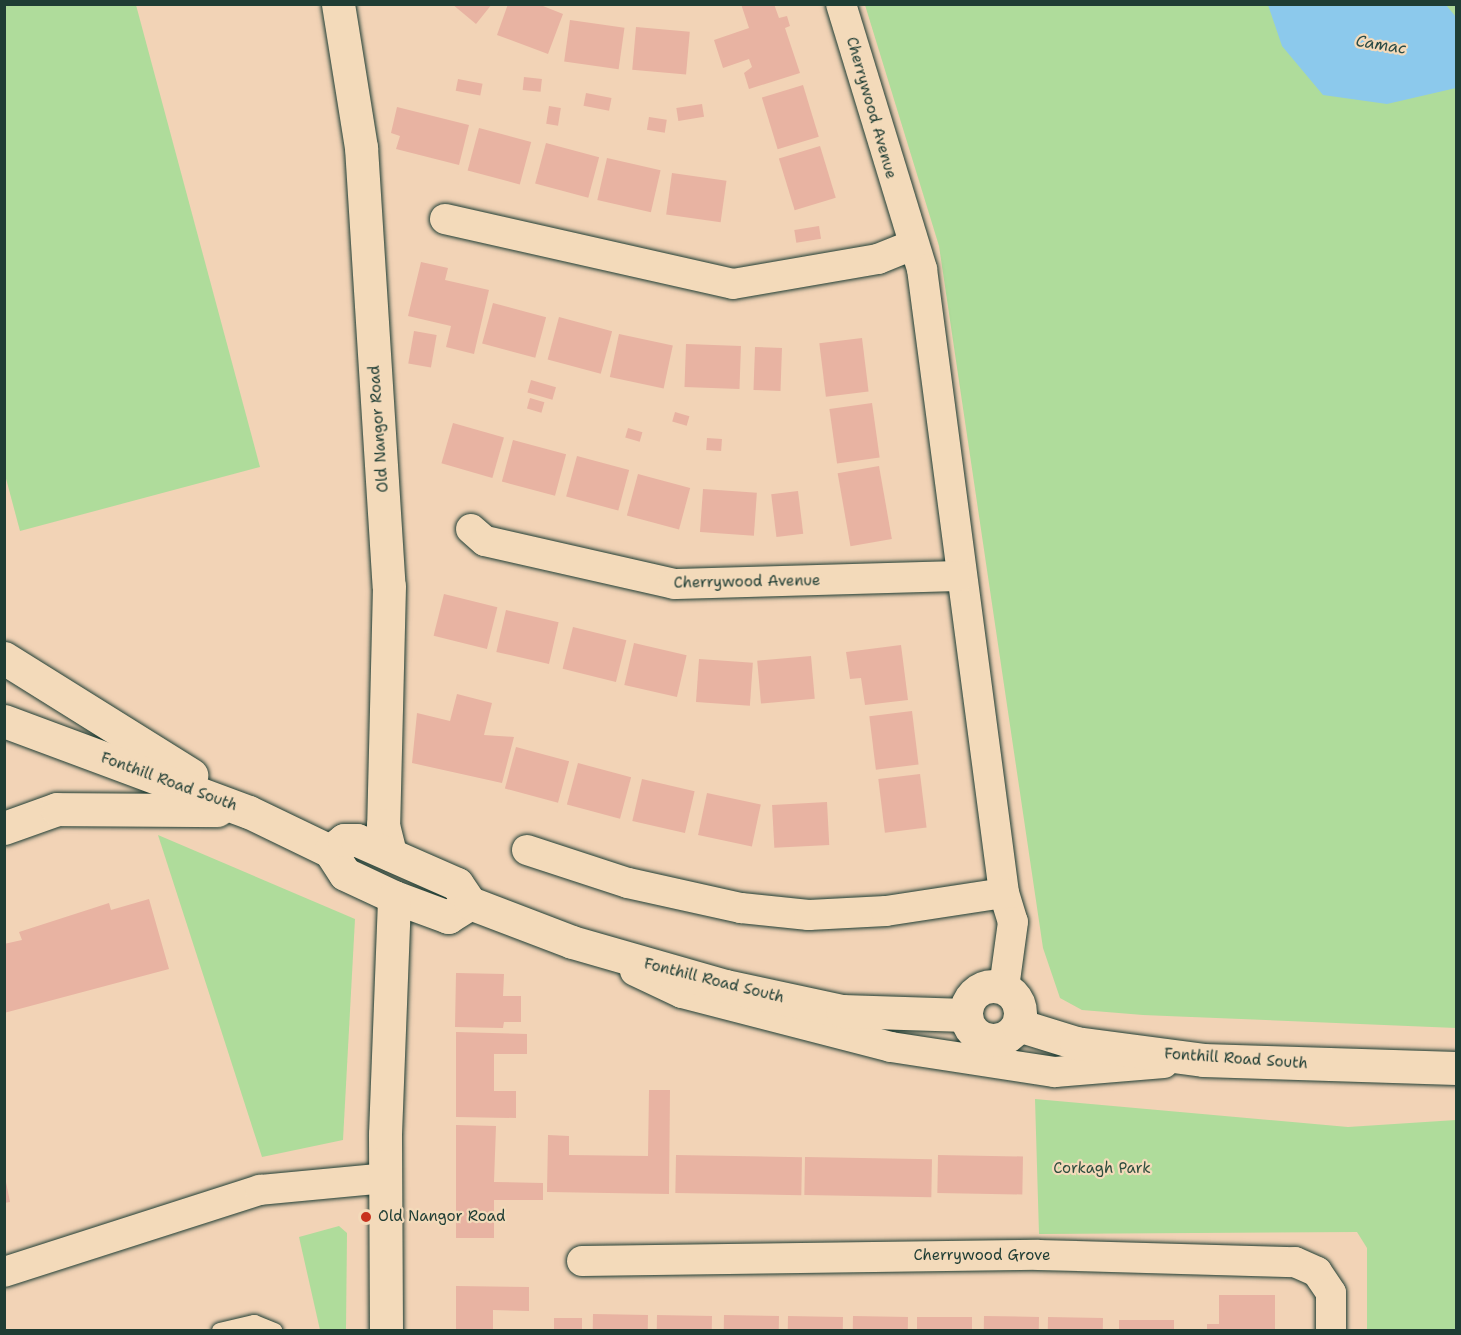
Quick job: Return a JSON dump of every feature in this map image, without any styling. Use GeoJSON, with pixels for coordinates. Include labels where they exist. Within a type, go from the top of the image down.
{"type":"FeatureCollection","features":[{"type":"Feature","properties":{"kind":"main road","name":"Old Nangor Road"},"geometry":{"type":"LineString","coordinates":[[338,4],[361,147],[386,538],[383,825],[390,855]]}},
{"type":"Feature","properties":{"kind":"main road"},"geometry":{"type":"LineString","coordinates":[[4,658],[249,812]]}},
{"type":"Feature","properties":{"kind":"main road","name":"Fonthill Road South"},"geometry":{"type":"LineString","coordinates":[[4,721],[249,812],[330,850],[351,839],[457,884],[470,903],[572,942],[725,986],[842,1011],[966,1015]]}},
{"type":"Feature","properties":{"kind":"main road"},"geometry":{"type":"LineString","coordinates":[[4,828],[57,809],[109,805],[249,812]]}},
{"type":"Feature","properties":{"kind":"main road"},"geometry":{"type":"LineString","coordinates":[[330,850],[345,874],[394,897],[448,917],[470,903]]}},
{"type":"Feature","properties":{"kind":"main road"},"geometry":{"type":"LineString","coordinates":[[386,1330],[386,1178],[394,897]]}},
{"type":"Feature","properties":{"kind":"main road"},"geometry":{"type":"LineString","coordinates":[[1004,988],[1019,1005],[1018,1025],[1007,1037],[990,1041],[975,1034],[966,1015],[977,992],[1004,988]]}},
{"type":"Feature","properties":{"kind":"main road","name":"Fonthill Road South"},"geometry":{"type":"LineString","coordinates":[[1018,1025],[1076,1043],[1203,1060],[1456,1068]]}},
{"type":"Feature","properties":{"kind":"street","name":"Cherrywood Avenue"},"geometry":{"type":"LineString","coordinates":[[841,4],[912,245],[922,269],[1004,893],[1013,922],[1004,988]]}},
{"type":"Feature","properties":{"kind":"street"},"geometry":{"type":"LineString","coordinates":[[445,219],[733,284],[878,259],[912,245]]}},
{"type":"Feature","properties":{"kind":"street","name":"Cherrywood Avenue"},"geometry":{"type":"LineString","coordinates":[[471,529],[485,541],[674,584],[961,576]]}},
{"type":"Feature","properties":{"kind":"street"},"geometry":{"type":"LineString","coordinates":[[527,850],[627,883],[741,908],[809,915],[886,911],[1004,893]]}},
{"type":"Feature","properties":{"kind":"street"},"geometry":{"type":"LineString","coordinates":[[572,942],[682,993],[891,1047],[1055,1072],[1203,1060]]}},
{"type":"Feature","properties":{"kind":"street"},"geometry":{"type":"LineString","coordinates":[[4,1272],[260,1190],[386,1178]]}},
{"type":"Feature","properties":{"kind":"street","name":"Cherrywood Grove"},"geometry":{"type":"LineString","coordinates":[[582,1261],[1038,1255],[1295,1262],[1317,1272],[1331,1293],[1331,1330]]}},
{"type":"Feature","properties":{"kind":"lane"},"geometry":{"type":"LineString","coordinates":[[219,1330],[254,1322],[274,1330]]}},
{"type":"Feature","properties":{"kind":"green space"},"geometry":{"type":"Polygon","coordinates":[[[4,5],[136,5],[260,467],[20,531],[4,471],[4,5]]]}},
{"type":"Feature","properties":{"kind":"green space"},"geometry":{"type":"Polygon","coordinates":[[[865,5],[1456,5],[1456,1028],[1143,1015],[1082,1010],[1060,998],[1043,948],[939,246],[865,5]]]}},
{"type":"Feature","properties":{"kind":"green space"},"geometry":{"type":"Polygon","coordinates":[[[158,835],[355,919],[343,1140],[262,1157],[158,835]]]}},
{"type":"Feature","properties":{"kind":"green space","name":"Corkagh Park"},"geometry":{"type":"Polygon","coordinates":[[[1035,1099],[1348,1127],[1456,1120],[1456,1330],[1367,1330],[1367,1248],[1357,1232],[1039,1234],[1035,1099]]]}},
{"type":"Feature","properties":{"kind":"green space"},"geometry":{"type":"Polygon","coordinates":[[[339,1226],[347,1233],[346,1329],[320,1330],[299,1237],[339,1226]]]}},
{"type":"Feature","properties":{"kind":"water","name":"Camac"},"geometry":{"type":"Polygon","coordinates":[[[1268,5],[1446,5],[1456,17],[1456,88],[1387,104],[1323,95],[1282,46],[1268,5]]]}},
{"type":"Feature","properties":{"kind":"building"},"geometry":{"type":"Polygon","coordinates":[[[452,4],[492,4],[476,24],[452,4]]]}},
{"type":"Feature","properties":{"kind":"building"},"geometry":{"type":"Polygon","coordinates":[[[508,4],[538,4],[563,14],[548,54],[497,35],[508,4]]]}},
{"type":"Feature","properties":{"kind":"building"},"geometry":{"type":"Polygon","coordinates":[[[741,4],[774,4],[779,18],[787,16],[790,26],[785,28],[800,73],[749,89],[744,73],[752,67],[749,59],[723,68],[714,40],[749,28],[741,4]]]}},
{"type":"Feature","properties":{"kind":"building"},"geometry":{"type":"Polygon","coordinates":[[[570,20],[624,28],[619,69],[564,62],[570,20]]]}},
{"type":"Feature","properties":{"kind":"building"},"geometry":{"type":"Polygon","coordinates":[[[636,27],[690,32],[686,75],[632,70],[636,27]]]}},
{"type":"Feature","properties":{"kind":"building"},"geometry":{"type":"Polygon","coordinates":[[[524,77],[542,79],[541,92],[523,90],[524,77]]]}},
{"type":"Feature","properties":{"kind":"building"},"geometry":{"type":"Polygon","coordinates":[[[458,79],[483,84],[480,96],[456,91],[458,79]]]}},
{"type":"Feature","properties":{"kind":"building"},"geometry":{"type":"Polygon","coordinates":[[[803,85],[819,137],[778,149],[762,98],[803,85]]]}},
{"type":"Feature","properties":{"kind":"building"},"geometry":{"type":"Polygon","coordinates":[[[586,93],[612,98],[609,111],[584,106],[586,93]]]}},
{"type":"Feature","properties":{"kind":"building"},"geometry":{"type":"Polygon","coordinates":[[[702,104],[704,117],[678,121],[676,108],[702,104]]]}},
{"type":"Feature","properties":{"kind":"building"},"geometry":{"type":"Polygon","coordinates":[[[549,106],[561,108],[558,126],[546,124],[549,106]]]}},
{"type":"Feature","properties":{"kind":"building"},"geometry":{"type":"Polygon","coordinates":[[[397,107],[469,125],[459,165],[396,149],[400,136],[391,133],[397,107]]]}},
{"type":"Feature","properties":{"kind":"building"},"geometry":{"type":"Polygon","coordinates":[[[649,117],[667,120],[665,133],[647,130],[649,117]]]}},
{"type":"Feature","properties":{"kind":"building"},"geometry":{"type":"Polygon","coordinates":[[[479,128],[531,142],[520,184],[468,171],[479,128]]]}},
{"type":"Feature","properties":{"kind":"building"},"geometry":{"type":"Polygon","coordinates":[[[546,143],[599,157],[588,198],[535,184],[546,143]]]}},
{"type":"Feature","properties":{"kind":"building"},"geometry":{"type":"Polygon","coordinates":[[[820,146],[836,198],[795,210],[779,159],[820,146]]]}},
{"type":"Feature","properties":{"kind":"building"},"geometry":{"type":"Polygon","coordinates":[[[607,158],[661,170],[651,212],[597,200],[607,158]]]}},
{"type":"Feature","properties":{"kind":"building"},"geometry":{"type":"Polygon","coordinates":[[[672,173],[726,181],[721,222],[666,215],[672,173]]]}},
{"type":"Feature","properties":{"kind":"building"},"geometry":{"type":"Polygon","coordinates":[[[819,226],[821,239],[796,243],[794,230],[819,226]]]}},
{"type":"Feature","properties":{"kind":"building"},"geometry":{"type":"Polygon","coordinates":[[[421,262],[448,268],[445,280],[489,290],[474,354],[446,347],[451,326],[408,316],[421,262]]]}},
{"type":"Feature","properties":{"kind":"building"},"geometry":{"type":"Polygon","coordinates":[[[493,303],[546,317],[535,358],[482,344],[493,303]]]}},
{"type":"Feature","properties":{"kind":"building"},"geometry":{"type":"Polygon","coordinates":[[[559,317],[612,331],[601,374],[548,360],[559,317]]]}},
{"type":"Feature","properties":{"kind":"building"},"geometry":{"type":"Polygon","coordinates":[[[414,331],[437,335],[431,367],[408,363],[414,331]]]}},
{"type":"Feature","properties":{"kind":"building"},"geometry":{"type":"Polygon","coordinates":[[[619,334],[673,345],[664,388],[610,377],[619,334]]]}},
{"type":"Feature","properties":{"kind":"building"},"geometry":{"type":"Polygon","coordinates":[[[862,338],[869,392],[826,397],[819,343],[862,338]]]}},
{"type":"Feature","properties":{"kind":"building"},"geometry":{"type":"Polygon","coordinates":[[[686,344],[741,346],[739,389],[684,387],[686,344]]]}},
{"type":"Feature","properties":{"kind":"building"},"geometry":{"type":"Polygon","coordinates":[[[755,347],[782,348],[780,391],[753,390],[755,347]]]}},
{"type":"Feature","properties":{"kind":"building"},"geometry":{"type":"Polygon","coordinates":[[[531,380],[556,387],[552,400],[527,392],[531,380]]]}},
{"type":"Feature","properties":{"kind":"building"},"geometry":{"type":"Polygon","coordinates":[[[530,398],[544,402],[541,413],[527,409],[530,398]]]}},
{"type":"Feature","properties":{"kind":"building"},"geometry":{"type":"Polygon","coordinates":[[[872,403],[880,457],[837,463],[829,409],[872,403]]]}},
{"type":"Feature","properties":{"kind":"building"},"geometry":{"type":"Polygon","coordinates":[[[675,412],[689,416],[687,426],[672,422],[675,412]]]}},
{"type":"Feature","properties":{"kind":"building"},"geometry":{"type":"Polygon","coordinates":[[[453,423],[504,438],[492,478],[441,463],[453,423]]]}},
{"type":"Feature","properties":{"kind":"building"},"geometry":{"type":"Polygon","coordinates":[[[628,428],[642,432],[640,442],[625,438],[628,428]]]}},
{"type":"Feature","properties":{"kind":"building"},"geometry":{"type":"Polygon","coordinates":[[[707,438],[722,439],[721,451],[706,450],[707,438]]]}},
{"type":"Feature","properties":{"kind":"building"},"geometry":{"type":"Polygon","coordinates":[[[513,440],[566,454],[555,496],[502,482],[513,440]]]}},
{"type":"Feature","properties":{"kind":"building"},"geometry":{"type":"Polygon","coordinates":[[[577,456],[629,470],[618,511],[566,497],[577,456]]]}},
{"type":"Feature","properties":{"kind":"building"},"geometry":{"type":"Polygon","coordinates":[[[879,466],[892,539],[850,546],[838,473],[879,466]]]}},
{"type":"Feature","properties":{"kind":"building"},"geometry":{"type":"Polygon","coordinates":[[[638,474],[690,488],[679,530],[627,516],[638,474]]]}},
{"type":"Feature","properties":{"kind":"building"},"geometry":{"type":"Polygon","coordinates":[[[703,489],[757,493],[754,536],[700,532],[703,489]]]}},
{"type":"Feature","properties":{"kind":"building"},"geometry":{"type":"Polygon","coordinates":[[[798,491],[803,534],[776,537],[771,494],[798,491]]]}},
{"type":"Feature","properties":{"kind":"building"},"geometry":{"type":"Polygon","coordinates":[[[444,594],[497,607],[487,649],[434,636],[444,594]]]}},
{"type":"Feature","properties":{"kind":"building"},"geometry":{"type":"Polygon","coordinates":[[[506,610],[559,622],[549,664],[496,652],[506,610]]]}},
{"type":"Feature","properties":{"kind":"building"},"geometry":{"type":"Polygon","coordinates":[[[573,627],[626,640],[616,682],[563,669],[573,627]]]}},
{"type":"Feature","properties":{"kind":"building"},"geometry":{"type":"Polygon","coordinates":[[[634,643],[687,655],[677,697],[624,685],[634,643]]]}},
{"type":"Feature","properties":{"kind":"building"},"geometry":{"type":"Polygon","coordinates":[[[901,645],[908,700],[865,705],[861,678],[850,679],[846,652],[901,645]]]}},
{"type":"Feature","properties":{"kind":"building"},"geometry":{"type":"Polygon","coordinates":[[[811,656],[815,699],[761,704],[757,661],[811,656]]]}},
{"type":"Feature","properties":{"kind":"building"},"geometry":{"type":"Polygon","coordinates":[[[699,659],[753,663],[750,706],[696,702],[699,659]]]}},
{"type":"Feature","properties":{"kind":"building"},"geometry":{"type":"Polygon","coordinates":[[[457,694],[492,703],[484,735],[514,737],[502,783],[412,763],[417,713],[450,721],[457,694]]]}},
{"type":"Feature","properties":{"kind":"building"},"geometry":{"type":"Polygon","coordinates":[[[912,711],[919,765],[876,770],[869,716],[912,711]]]}},
{"type":"Feature","properties":{"kind":"building"},"geometry":{"type":"Polygon","coordinates":[[[516,747],[569,761],[558,803],[505,789],[516,747]]]}},
{"type":"Feature","properties":{"kind":"building"},"geometry":{"type":"Polygon","coordinates":[[[578,763],[631,777],[620,819],[567,805],[578,763]]]}},
{"type":"Feature","properties":{"kind":"building"},"geometry":{"type":"Polygon","coordinates":[[[920,774],[927,828],[885,833],[878,779],[920,774]]]}},
{"type":"Feature","properties":{"kind":"building"},"geometry":{"type":"Polygon","coordinates":[[[642,779],[695,791],[685,833],[632,821],[642,779]]]}},
{"type":"Feature","properties":{"kind":"building"},"geometry":{"type":"Polygon","coordinates":[[[707,793],[761,804],[752,846],[698,835],[707,793]]]}},
{"type":"Feature","properties":{"kind":"building"},"geometry":{"type":"Polygon","coordinates":[[[827,802],[829,845],[774,848],[772,805],[827,802]]]}},
{"type":"Feature","properties":{"kind":"building"},"geometry":{"type":"Polygon","coordinates":[[[149,899],[169,969],[4,1013],[4,944],[22,940],[19,932],[109,903],[111,910],[149,899]]]}},
{"type":"Feature","properties":{"kind":"building"},"geometry":{"type":"Polygon","coordinates":[[[456,973],[504,974],[503,996],[521,996],[521,1022],[504,1022],[503,1028],[455,1027],[456,973]]]}},
{"type":"Feature","properties":{"kind":"building"},"geometry":{"type":"Polygon","coordinates":[[[456,1032],[527,1034],[527,1054],[494,1054],[494,1091],[516,1091],[516,1118],[456,1117],[456,1032]]]}},
{"type":"Feature","properties":{"kind":"building"},"geometry":{"type":"Polygon","coordinates":[[[649,1090],[670,1090],[669,1194],[547,1192],[548,1135],[569,1136],[569,1155],[648,1156],[649,1090]]]}},
{"type":"Feature","properties":{"kind":"building"},"geometry":{"type":"Polygon","coordinates":[[[456,1125],[496,1126],[494,1182],[543,1183],[543,1200],[494,1200],[494,1238],[456,1238],[456,1125]]]}},
{"type":"Feature","properties":{"kind":"building"},"geometry":{"type":"Polygon","coordinates":[[[676,1155],[802,1157],[801,1195],[675,1193],[676,1155]]]}},
{"type":"Feature","properties":{"kind":"building"},"geometry":{"type":"Polygon","coordinates":[[[938,1155],[1023,1156],[1022,1194],[937,1193],[938,1155]]]}},
{"type":"Feature","properties":{"kind":"building"},"geometry":{"type":"Polygon","coordinates":[[[805,1157],[932,1159],[931,1197],[804,1195],[805,1157]]]}},
{"type":"Feature","properties":{"kind":"building"},"geometry":{"type":"Polygon","coordinates":[[[4,1172],[10,1202],[4,1203],[4,1172]]]}},
{"type":"Feature","properties":{"kind":"building"},"geometry":{"type":"Polygon","coordinates":[[[456,1286],[529,1287],[529,1311],[493,1310],[493,1330],[456,1330],[456,1286]]]}},
{"type":"Feature","properties":{"kind":"building"},"geometry":{"type":"Polygon","coordinates":[[[1219,1295],[1275,1295],[1275,1330],[1207,1330],[1207,1324],[1219,1324],[1219,1295]]]}},
{"type":"Feature","properties":{"kind":"building"},"geometry":{"type":"Polygon","coordinates":[[[593,1314],[648,1315],[648,1330],[593,1330],[593,1314]]]}},
{"type":"Feature","properties":{"kind":"building"},"geometry":{"type":"Polygon","coordinates":[[[657,1315],[712,1316],[712,1330],[657,1330],[657,1315]]]}},
{"type":"Feature","properties":{"kind":"building"},"geometry":{"type":"Polygon","coordinates":[[[724,1315],[779,1316],[779,1330],[724,1330],[724,1315]]]}},
{"type":"Feature","properties":{"kind":"building"},"geometry":{"type":"Polygon","coordinates":[[[788,1316],[843,1317],[843,1330],[788,1330],[788,1316]]]}},
{"type":"Feature","properties":{"kind":"building"},"geometry":{"type":"Polygon","coordinates":[[[853,1316],[908,1317],[908,1330],[853,1330],[853,1316]]]}},
{"type":"Feature","properties":{"kind":"building"},"geometry":{"type":"Polygon","coordinates":[[[984,1316],[1039,1317],[1039,1330],[984,1330],[984,1316]]]}},
{"type":"Feature","properties":{"kind":"building"},"geometry":{"type":"Polygon","coordinates":[[[917,1317],[972,1317],[972,1330],[917,1330],[917,1317]]]}},
{"type":"Feature","properties":{"kind":"building"},"geometry":{"type":"Polygon","coordinates":[[[1048,1317],[1103,1318],[1103,1330],[1048,1330],[1048,1317]]]}},
{"type":"Feature","properties":{"kind":"building"},"geometry":{"type":"Polygon","coordinates":[[[554,1318],[582,1318],[582,1330],[554,1330],[554,1318]]]}},
{"type":"Feature","properties":{"kind":"building"},"geometry":{"type":"Polygon","coordinates":[[[1119,1320],[1174,1320],[1174,1330],[1119,1330],[1119,1320]]]}},
{"type":"Feature","properties":{"kind":"place","name":"Old Nangor Road"},"geometry":{"type":"Point","coordinates":[366,1217]}}]}
